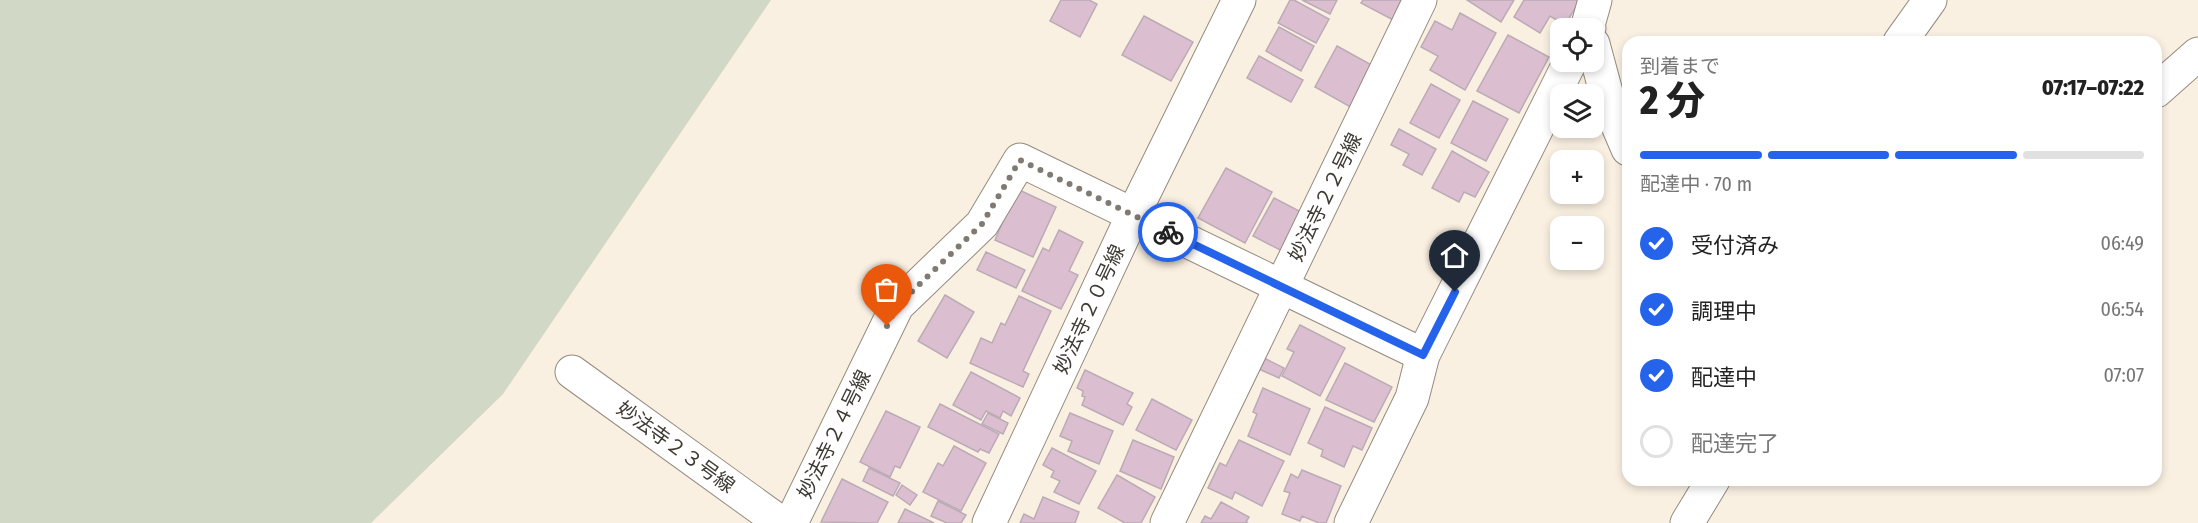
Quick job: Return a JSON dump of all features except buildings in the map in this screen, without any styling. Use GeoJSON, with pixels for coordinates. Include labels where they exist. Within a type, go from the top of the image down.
{"type":"FeatureCollection","features":[{"type":"Feature","properties":{"kind":"street","name":"妙法寺２０号線"},"geometry":{"type":"LineString","coordinates":[[989,523],[1133,215],[1239,0]]}},
{"type":"Feature","properties":{"kind":"street","name":"妙法寺２２号線"},"geometry":{"type":"LineString","coordinates":[[1167,523],[1420,0]]}},
{"type":"Feature","properties":{"kind":"street"},"geometry":{"type":"LineString","coordinates":[[1904,36],[1930,0]]}},
{"type":"Feature","properties":{"kind":"street"},"geometry":{"type":"LineString","coordinates":[[2162,86],[2198,54]]}},
{"type":"Feature","properties":{"kind":"street"},"geometry":{"type":"LineString","coordinates":[[1351,523],[1412,398],[1423,355],[1565,72]]}},
{"type":"Feature","properties":{"kind":"street"},"geometry":{"type":"LineString","coordinates":[[1601,72],[1610,107],[1622,135]]}},
{"type":"Feature","properties":{"kind":"street","name":"妙法寺２４号線"},"geometry":{"type":"LineString","coordinates":[[791,523],[897,306],[982,224],[1020,160],[1423,355]]}},
{"type":"Feature","properties":{"kind":"street","name":"妙法寺２３号線"},"geometry":{"type":"LineString","coordinates":[[572,372],[781,523]]}},
{"type":"Feature","properties":{"kind":"street"},"geometry":{"type":"LineString","coordinates":[[1687,523],[1709,486]]}},
{"type":"Feature","properties":{"kind":"green space"},"geometry":{"type":"Polygon","coordinates":[[[0,0],[771,0],[503,394],[371,523],[0,523],[0,0]]]}},
{"type":"Feature","properties":{"kind":"way so far"},"geometry":{"type":"LineString","coordinates":[[887,326],[897,306],[982,224],[1020,160],[1168,232]]}},
{"type":"Feature","properties":{"kind":"route"},"geometry":{"type":"LineString","coordinates":[[1168,232],[1423,355],[1455,292]]}}]}
